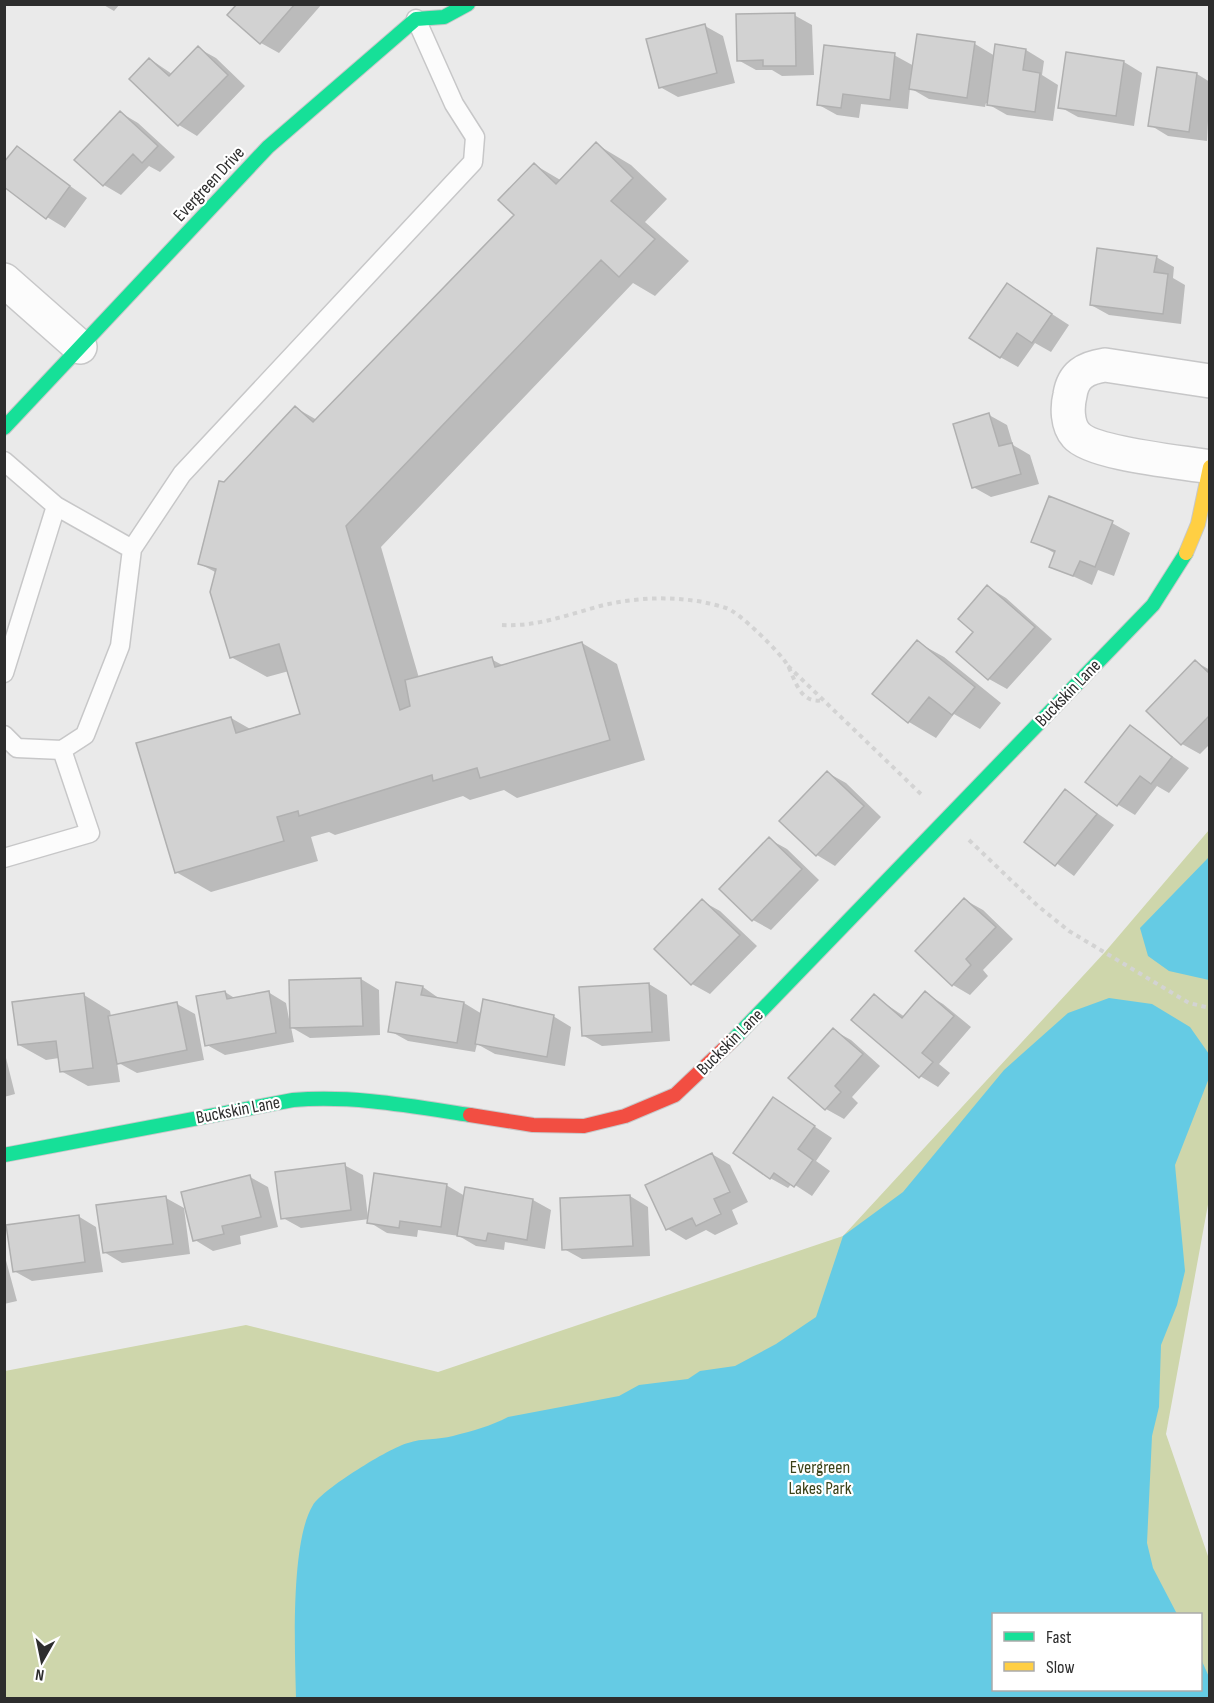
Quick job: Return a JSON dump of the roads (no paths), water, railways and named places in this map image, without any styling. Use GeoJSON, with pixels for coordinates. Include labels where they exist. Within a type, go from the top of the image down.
{"type":"FeatureCollection","features":[{"type":"Feature","properties":{"kind":"street"},"geometry":{"type":"LineString","coordinates":[[412,12],[444,17],[468,4]]}},
{"type":"Feature","properties":{"kind":"street","name":"Evergreen Drive"},"geometry":{"type":"LineString","coordinates":[[4,428],[268,147],[412,12]]}},
{"type":"Feature","properties":{"kind":"street"},"geometry":{"type":"LineString","coordinates":[[4,280],[80,347]]}},
{"type":"Feature","properties":{"kind":"street","name":"Buckskin Lane"},"geometry":{"type":"LineString","coordinates":[[4,1155],[282,1102],[317,1098],[363,1099],[550,1126],[584,1126],[625,1116],[675,1095],[718,1055],[1153,605],[1174,578],[1198,529],[1209,467],[1094,448],[1076,435],[1069,418],[1068,403],[1077,375],[1089,368],[1104,365],[1209,381]]}},
{"type":"Feature","properties":{"kind":"lane"},"geometry":{"type":"LineString","coordinates":[[4,735],[17,748],[63,750],[86,735],[120,646],[132,549],[182,474],[473,162],[475,137],[454,104],[412,12]]}},
{"type":"Feature","properties":{"kind":"lane"},"geometry":{"type":"LineString","coordinates":[[4,461],[56,506],[132,549]]}},
{"type":"Feature","properties":{"kind":"lane"},"geometry":{"type":"LineString","coordinates":[[4,673],[56,506]]}},
{"type":"Feature","properties":{"kind":"lane"},"geometry":{"type":"LineString","coordinates":[[4,858],[90,833],[63,750]]}},
{"type":"Feature","properties":{"kind":"water"},"geometry":{"type":"Polygon","coordinates":[[[1209,857],[1209,980],[1169,971],[1148,956],[1140,928],[1209,857]]]}},
{"type":"Feature","properties":{"kind":"water","name":"Evergreen Lakes Park"},"geometry":{"type":"Polygon","coordinates":[[[1109,998],[1152,1004],[1190,1027],[1209,1054],[1209,1078],[1175,1165],[1185,1271],[1177,1305],[1161,1345],[1159,1407],[1152,1436],[1147,1543],[1153,1568],[1176,1613],[992,1613],[992,1691],[1202,1691],[1202,1661],[1209,1677],[1209,1698],[296,1698],[295,1627],[300,1544],[313,1505],[329,1489],[357,1470],[408,1443],[453,1436],[488,1426],[508,1417],[619,1396],[639,1385],[688,1379],[700,1371],[735,1366],[776,1344],[816,1317],[843,1236],[903,1192],[1004,1070],[1068,1013],[1109,998]]]}}]}
